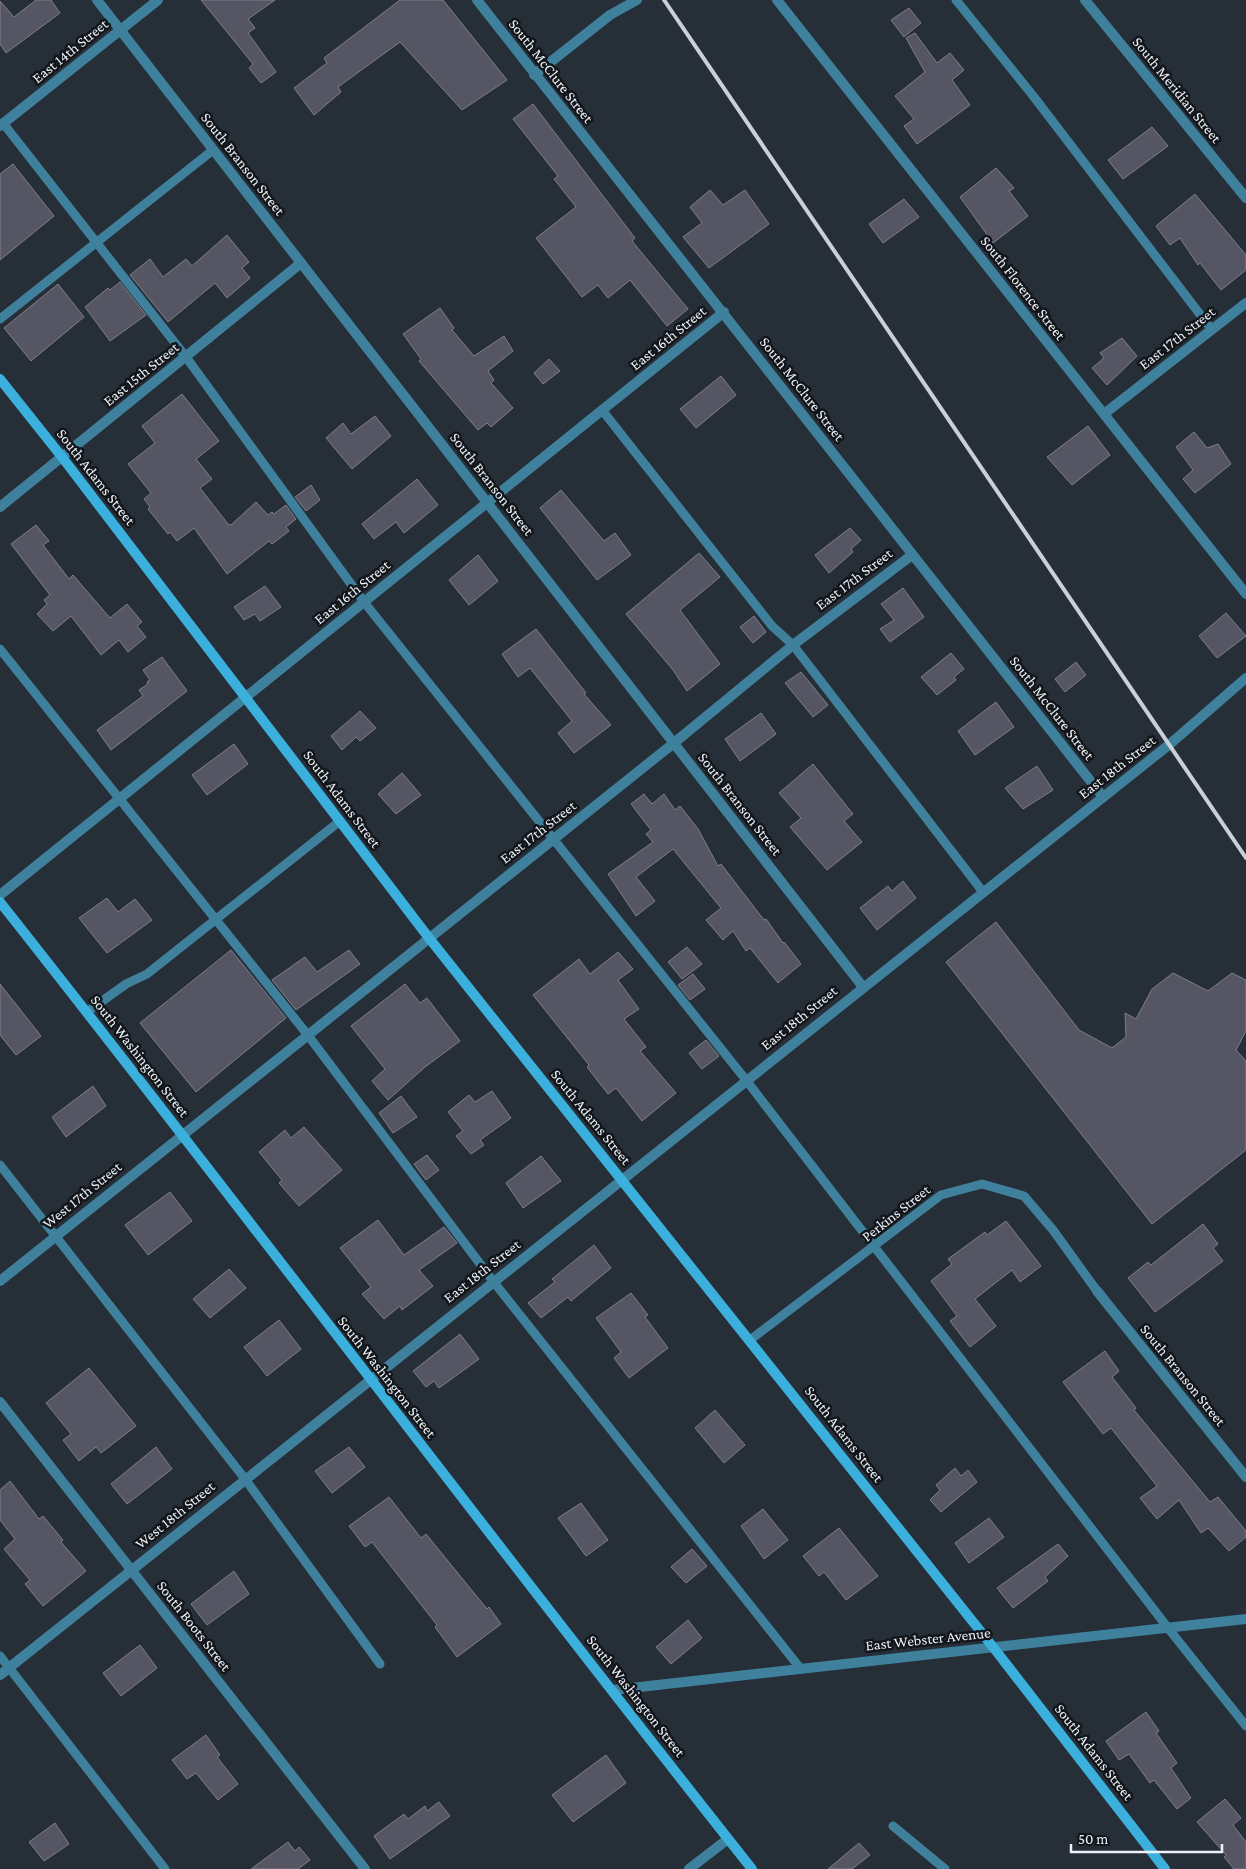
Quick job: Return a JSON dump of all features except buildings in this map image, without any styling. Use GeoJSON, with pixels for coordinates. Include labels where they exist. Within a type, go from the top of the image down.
{"type":"FeatureCollection","features":[{"type":"Feature","properties":{"kind":"main road","name":"South Adams Street"},"geometry":{"type":"LineString","coordinates":[[0,379],[246,697],[428,938],[993,1646],[1165,1869]]}},
{"type":"Feature","properties":{"kind":"main road","name":"South Washington Street"},"geometry":{"type":"LineString","coordinates":[[0,902],[182,1133],[370,1380],[752,1869]]}},
{"type":"Feature","properties":{"kind":"street","name":"South Branson Street"},"geometry":{"type":"LineString","coordinates":[[97,0],[863,987]]}},
{"type":"Feature","properties":{"kind":"street","name":"East 14th Street"},"geometry":{"type":"LineString","coordinates":[[2,124],[158,0]]}},
{"type":"Feature","properties":{"kind":"street","name":"South McClure Street"},"geometry":{"type":"LineString","coordinates":[[477,0],[534,75],[724,312],[1102,797]]}},
{"type":"Feature","properties":{"kind":"street"},"geometry":{"type":"LineString","coordinates":[[534,75],[610,16],[637,0]]}},
{"type":"Feature","properties":{"kind":"street","name":"South Florence Street"},"geometry":{"type":"LineString","coordinates":[[777,0],[1246,594]]}},
{"type":"Feature","properties":{"kind":"street","name":"South Meridian Street"},"geometry":{"type":"LineString","coordinates":[[1085,0],[1246,198]]}},
{"type":"Feature","properties":{"kind":"street","name":"East 15th Street"},"geometry":{"type":"LineString","coordinates":[[0,507],[301,263]]}},
{"type":"Feature","properties":{"kind":"street","name":"East 17th Street"},"geometry":{"type":"LineString","coordinates":[[1104,414],[1246,303]]}},
{"type":"Feature","properties":{"kind":"street","name":"East 16th Street"},"geometry":{"type":"LineString","coordinates":[[0,895],[724,312]]}},
{"type":"Feature","properties":{"kind":"street","name":"East 17th Street"},"geometry":{"type":"LineString","coordinates":[[182,1133],[674,743],[793,645],[912,555]]}},
{"type":"Feature","properties":{"kind":"street","name":"East 18th Street"},"geometry":{"type":"LineString","coordinates":[[370,1380],[1102,797],[1246,678]]}},
{"type":"Feature","properties":{"kind":"street","name":"West 17th Street"},"geometry":{"type":"LineString","coordinates":[[0,1281],[182,1133]]}},
{"type":"Feature","properties":{"kind":"street","name":"South Branson Street"},"geometry":{"type":"LineString","coordinates":[[1097,1291],[1246,1477]]}},
{"type":"Feature","properties":{"kind":"street","name":"West 18th Street"},"geometry":{"type":"LineString","coordinates":[[0,1675],[370,1380]]}},
{"type":"Feature","properties":{"kind":"street","name":"South Boots Street"},"geometry":{"type":"LineString","coordinates":[[0,1402],[365,1869]]}},
{"type":"Feature","properties":{"kind":"street","name":"East Webster Avenue"},"geometry":{"type":"LineString","coordinates":[[613,1690],[1246,1619]]}},
{"type":"Feature","properties":{"kind":"street"},"geometry":{"type":"LineString","coordinates":[[689,1869],[728,1839]]}},
{"type":"Feature","properties":{"kind":"lane"},"geometry":{"type":"LineString","coordinates":[[956,0],[1034,97],[1212,330]]}},
{"type":"Feature","properties":{"kind":"lane"},"geometry":{"type":"LineString","coordinates":[[2,124],[186,357],[364,602],[746,1080],[1168,1628],[1246,1726]]}},
{"type":"Feature","properties":{"kind":"lane"},"geometry":{"type":"LineString","coordinates":[[0,319],[213,150]]}},
{"type":"Feature","properties":{"kind":"lane"},"geometry":{"type":"LineString","coordinates":[[602,410],[772,626],[793,645],[983,892]]}},
{"type":"Feature","properties":{"kind":"lane"},"geometry":{"type":"LineString","coordinates":[[0,649],[118,800],[307,1034],[493,1281],[800,1668]]}},
{"type":"Feature","properties":{"kind":"lane"},"geometry":{"type":"LineString","coordinates":[[87,1012],[126,984],[147,974],[340,821]]}},
{"type":"Feature","properties":{"kind":"lane"},"geometry":{"type":"LineString","coordinates":[[0,1165],[246,1478],[380,1664]]}},
{"type":"Feature","properties":{"kind":"lane","name":"Perkins Street"},"geometry":{"type":"LineString","coordinates":[[750,1340],[941,1195],[982,1184],[1024,1196],[1097,1291]]}},
{"type":"Feature","properties":{"kind":"lane"},"geometry":{"type":"LineString","coordinates":[[0,1656],[165,1869]]}},
{"type":"Feature","properties":{"kind":"lane"},"geometry":{"type":"LineString","coordinates":[[893,1826],[945,1869]]}},
{"type":"Feature","properties":{"kind":"railway"},"geometry":{"type":"LineString","coordinates":[[664,0],[1246,858]]}}]}
